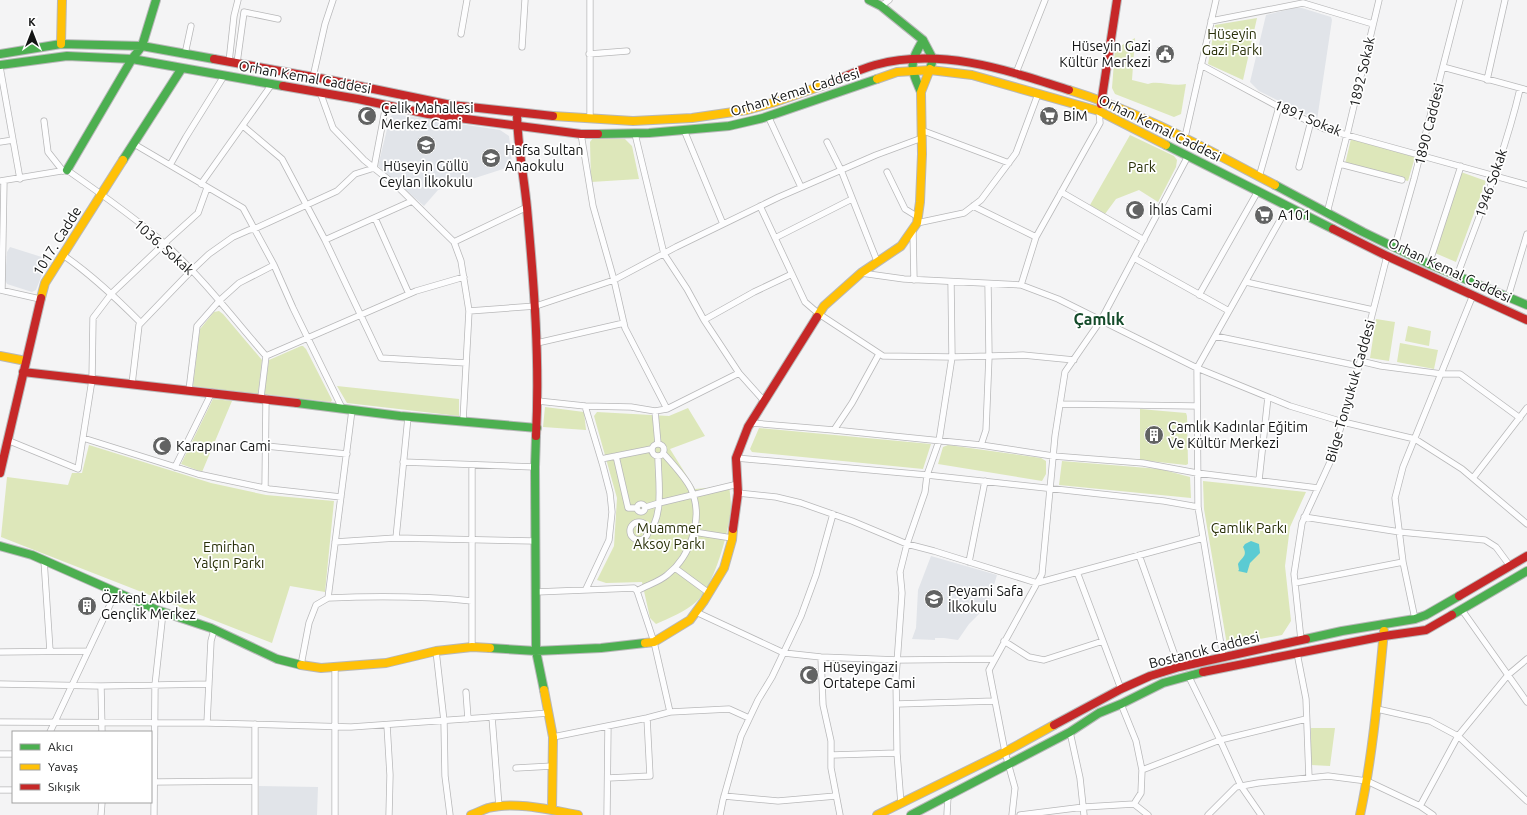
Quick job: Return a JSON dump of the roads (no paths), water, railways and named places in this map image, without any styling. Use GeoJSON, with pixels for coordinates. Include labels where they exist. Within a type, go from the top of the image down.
{"type":"FeatureCollection","features":[{"type":"Feature","properties":{"kind":"main road"},"geometry":{"type":"LineString","coordinates":[[61,44],[62,0]]}},
{"type":"Feature","properties":{"kind":"main road"},"geometry":{"type":"LineString","coordinates":[[65,171],[142,46],[156,0]]}},
{"type":"Feature","properties":{"kind":"main road"},"geometry":{"type":"LineString","coordinates":[[869,0],[881,6],[923,40],[932,64],[921,92]]}},
{"type":"Feature","properties":{"kind":"main road"},"geometry":{"type":"LineString","coordinates":[[1100,111],[1116,0]]}},
{"type":"Feature","properties":{"kind":"main road"},"geometry":{"type":"LineString","coordinates":[[0,546],[32,555],[163,612],[214,630],[277,659],[321,668],[386,663],[436,651],[472,647],[536,650],[601,648],[654,642],[686,623],[696,612],[724,568],[732,538],[738,493],[736,458],[751,422],[824,306],[861,273],[901,246],[916,222],[920,202],[922,134],[921,92],[912,65],[923,40]]}},
{"type":"Feature","properties":{"kind":"main road","name":"Orhan Kemal Caddesi"},"geometry":{"type":"LineString","coordinates":[[0,54],[61,44],[142,46],[312,77],[451,105],[633,121],[692,118],[747,110],[772,103],[875,66],[932,64],[954,60],[1003,69],[1102,100],[1185,138],[1363,232],[1395,246],[1429,264],[1527,305]]}},
{"type":"Feature","properties":{"kind":"main road","name":"Orhan Kemal Caddesi"},"geometry":{"type":"LineString","coordinates":[[0,66],[67,56],[132,60],[320,92],[428,114],[581,134],[636,134],[729,126],[768,116],[897,72],[912,65],[932,64],[1100,111],[1387,256],[1527,320]]}},
{"type":"Feature","properties":{"kind":"main road","name":"1017. Cadde"},"geometry":{"type":"LineString","coordinates":[[0,473],[2,452],[7,440],[45,283],[182,68]]}},
{"type":"Feature","properties":{"kind":"main road"},"geometry":{"type":"LineString","coordinates":[[517,112],[517,126],[527,207],[536,306],[538,401],[535,467],[536,650],[553,737],[552,810]]}},
{"type":"Feature","properties":{"kind":"main road"},"geometry":{"type":"LineString","coordinates":[[1387,256],[1395,246]]}},
{"type":"Feature","properties":{"kind":"main road"},"geometry":{"type":"LineString","coordinates":[[0,356],[26,361]]}},
{"type":"Feature","properties":{"kind":"main road"},"geometry":{"type":"LineString","coordinates":[[23,372],[212,392],[352,410],[537,428]]}},
{"type":"Feature","properties":{"kind":"main road","name":"Bostancık Caddesi"},"geometry":{"type":"LineString","coordinates":[[877,815],[1005,752],[1121,689],[1150,676],[1179,667],[1342,631],[1414,619],[1426,615],[1527,556]]}},
{"type":"Feature","properties":{"kind":"main road","name":"Bostancık Caddesi"},"geometry":{"type":"LineString","coordinates":[[911,815],[1070,732],[1099,713],[1163,684],[1188,675],[1384,636],[1426,630],[1527,571]]}},
{"type":"Feature","properties":{"kind":"main road"},"geometry":{"type":"LineString","coordinates":[[1360,815],[1367,781],[1377,709],[1384,625]]}},
{"type":"Feature","properties":{"kind":"main road"},"geometry":{"type":"LineString","coordinates":[[471,815],[489,808],[513,806],[552,810],[578,815]]}},
{"type":"Feature","properties":{"kind":"street"},"geometry":{"type":"LineString","coordinates":[[233,63],[234,16],[238,0]]}},
{"type":"Feature","properties":{"kind":"street"},"geometry":{"type":"LineString","coordinates":[[312,77],[325,24],[333,0]]}},
{"type":"Feature","properties":{"kind":"street"},"geometry":{"type":"LineString","coordinates":[[461,34],[467,0]]}},
{"type":"Feature","properties":{"kind":"street"},"geometry":{"type":"LineString","coordinates":[[522,47],[525,0]]}},
{"type":"Feature","properties":{"kind":"street"},"geometry":{"type":"LineString","coordinates":[[590,0],[590,118]]}},
{"type":"Feature","properties":{"kind":"street"},"geometry":{"type":"LineString","coordinates":[[881,6],[889,0]]}},
{"type":"Feature","properties":{"kind":"street"},"geometry":{"type":"LineString","coordinates":[[1016,73],[1045,0]]}},
{"type":"Feature","properties":{"kind":"street"},"geometry":{"type":"LineString","coordinates":[[1185,138],[1216,0]]}},
{"type":"Feature","properties":{"kind":"street","name":"1892 Sokak"},"geometry":{"type":"LineString","coordinates":[[1327,213],[1379,0]]}},
{"type":"Feature","properties":{"kind":"street","name":"1890 Caddesi"},"geometry":{"type":"LineString","coordinates":[[1395,246],[1460,0]]}},
{"type":"Feature","properties":{"kind":"street"},"geometry":{"type":"LineString","coordinates":[[1487,80],[1505,0]]}},
{"type":"Feature","properties":{"kind":"street"},"geometry":{"type":"LineString","coordinates":[[1211,21],[1289,3],[1303,3],[1373,24]]}},
{"type":"Feature","properties":{"kind":"street"},"geometry":{"type":"LineString","coordinates":[[233,63],[244,12],[278,18]]}},
{"type":"Feature","properties":{"kind":"street"},"geometry":{"type":"LineString","coordinates":[[185,54],[191,26]]}},
{"type":"Feature","properties":{"kind":"street"},"geometry":{"type":"LineString","coordinates":[[589,54],[627,51]]}},
{"type":"Feature","properties":{"kind":"street","name":"1891 Sokak"},"geometry":{"type":"LineString","coordinates":[[1201,65],[1279,107],[1325,129],[1527,185]]}},
{"type":"Feature","properties":{"kind":"street"},"geometry":{"type":"LineString","coordinates":[[0,66],[20,179]]}},
{"type":"Feature","properties":{"kind":"street"},"geometry":{"type":"LineString","coordinates":[[1443,67],[1527,90]]}},
{"type":"Feature","properties":{"kind":"street"},"geometry":{"type":"LineString","coordinates":[[170,164],[224,76]]}},
{"type":"Feature","properties":{"kind":"street"},"geometry":{"type":"LineString","coordinates":[[201,184],[272,84]]}},
{"type":"Feature","properties":{"kind":"street","name":"1946 Sokak"},"geometry":{"type":"LineString","coordinates":[[1457,276],[1494,176],[1515,110],[1520,89]]}},
{"type":"Feature","properties":{"kind":"street"},"geometry":{"type":"LineString","coordinates":[[320,92],[333,128],[454,242],[461,261],[469,311],[463,421]]}},
{"type":"Feature","properties":{"kind":"street"},"geometry":{"type":"LineString","coordinates":[[916,222],[964,213],[981,200],[1016,153],[1038,94]]}},
{"type":"Feature","properties":{"kind":"street"},"geometry":{"type":"LineString","coordinates":[[374,168],[386,105]]}},
{"type":"Feature","properties":{"kind":"street"},"geometry":{"type":"LineString","coordinates":[[1259,177],[1279,107]]}},
{"type":"Feature","properties":{"kind":"street"},"geometry":{"type":"LineString","coordinates":[[1021,285],[1036,237],[1100,123],[1100,111]]}},
{"type":"Feature","properties":{"kind":"street"},"geometry":{"type":"LineString","coordinates":[[768,116],[800,187]]}},
{"type":"Feature","properties":{"kind":"street","name":"1036. Sokak"},"geometry":{"type":"LineString","coordinates":[[44,121],[48,152],[65,171],[102,194],[164,243],[192,270],[266,356]]}},
{"type":"Feature","properties":{"kind":"street"},"geometry":{"type":"LineString","coordinates":[[1300,167],[1311,121]]}},
{"type":"Feature","properties":{"kind":"street"},"geometry":{"type":"LineString","coordinates":[[243,126],[282,159],[326,240],[381,358],[466,363]]}},
{"type":"Feature","properties":{"kind":"street"},"geometry":{"type":"LineString","coordinates":[[684,130],[723,224]]}},
{"type":"Feature","properties":{"kind":"street"},"geometry":{"type":"LineString","coordinates":[[581,134],[592,206],[614,280],[625,328],[667,409]]}},
{"type":"Feature","properties":{"kind":"street"},"geometry":{"type":"LineString","coordinates":[[636,134],[664,254],[739,374],[764,402]]}},
{"type":"Feature","properties":{"kind":"street"},"geometry":{"type":"LineString","coordinates":[[469,311],[536,306],[614,280],[723,224],[800,187],[922,134],[1009,163]]}},
{"type":"Feature","properties":{"kind":"street"},"geometry":{"type":"LineString","coordinates":[[0,142],[13,140]]}},
{"type":"Feature","properties":{"kind":"street"},"geometry":{"type":"LineString","coordinates":[[827,142],[841,170],[877,261]]}},
{"type":"Feature","properties":{"kind":"street"},"geometry":{"type":"LineString","coordinates":[[134,144],[243,208],[274,265],[342,408]]}},
{"type":"Feature","properties":{"kind":"street"},"geometry":{"type":"LineString","coordinates":[[1012,815],[1015,788],[1005,752],[989,670],[1042,574],[1055,436],[1065,372],[1101,320],[1188,156]]}},
{"type":"Feature","properties":{"kind":"street"},"geometry":{"type":"LineString","coordinates":[[1340,164],[1402,180]]}},
{"type":"Feature","properties":{"kind":"street"},"geometry":{"type":"LineString","coordinates":[[1429,264],[1461,166]]}},
{"type":"Feature","properties":{"kind":"street"},"geometry":{"type":"LineString","coordinates":[[132,384],[139,325],[209,254],[233,237],[254,229],[336,191],[355,174],[374,168]]}},
{"type":"Feature","properties":{"kind":"street"},"geometry":{"type":"LineString","coordinates":[[40,299],[1,290],[2,181],[65,171]]}},
{"type":"Feature","properties":{"kind":"street"},"geometry":{"type":"LineString","coordinates":[[887,172],[905,209],[916,222],[914,280]]}},
{"type":"Feature","properties":{"kind":"street"},"geometry":{"type":"LineString","coordinates":[[7,440],[78,469],[92,380],[93,318],[112,293],[198,213],[207,188]]}},
{"type":"Feature","properties":{"kind":"street"},"geometry":{"type":"LineString","coordinates":[[1199,294],[1258,191]]}},
{"type":"Feature","properties":{"kind":"street"},"geometry":{"type":"LineString","coordinates":[[1061,192],[1144,240]]}},
{"type":"Feature","properties":{"kind":"street"},"geometry":{"type":"LineString","coordinates":[[775,238],[852,199]]}},
{"type":"Feature","properties":{"kind":"street"},"geometry":{"type":"LineString","coordinates":[[326,240],[412,201]]}},
{"type":"Feature","properties":{"kind":"street"},"geometry":{"type":"LineString","coordinates":[[760,206],[805,302],[819,314],[883,356],[952,357],[1023,355],[1074,360]]}},
{"type":"Feature","properties":{"kind":"street"},"geometry":{"type":"LineString","coordinates":[[973,206],[1036,237]]}},
{"type":"Feature","properties":{"kind":"street"},"geometry":{"type":"LineString","coordinates":[[1223,657],[1198,507],[1197,368],[1288,206]]}},
{"type":"Feature","properties":{"kind":"street"},"geometry":{"type":"LineString","coordinates":[[454,242],[527,207]]}},
{"type":"Feature","properties":{"kind":"street"},"geometry":{"type":"LineString","coordinates":[[375,218],[409,294]]}},
{"type":"Feature","properties":{"kind":"street"},"geometry":{"type":"LineString","coordinates":[[1508,297],[1527,234]]}},
{"type":"Feature","properties":{"kind":"street"},"geometry":{"type":"LineString","coordinates":[[63,255],[84,269],[112,293],[141,323]]}},
{"type":"Feature","properties":{"kind":"street","name":"Bilge Tonyukuk Caddesi"},"geometry":{"type":"LineString","coordinates":[[1301,640],[1294,574],[1302,523],[1331,460],[1360,364],[1387,256]]}},
{"type":"Feature","properties":{"kind":"street"},"geometry":{"type":"LineString","coordinates":[[1134,258],[1229,311]]}},
{"type":"Feature","properties":{"kind":"street"},"geometry":{"type":"LineString","coordinates":[[189,390],[197,326],[219,301],[239,282],[274,265]]}},
{"type":"Feature","properties":{"kind":"street"},"geometry":{"type":"LineString","coordinates":[[861,273],[914,280],[1021,285],[1058,299],[1197,368],[1290,406],[1343,422],[1415,439],[1462,469],[1526,521]]}},
{"type":"Feature","properties":{"kind":"street"},"geometry":{"type":"LineString","coordinates":[[704,320],[754,292],[792,274]]}},
{"type":"Feature","properties":{"kind":"street"},"geometry":{"type":"LineString","coordinates":[[265,488],[266,446],[263,398],[266,356],[409,294],[464,278]]}},
{"type":"Feature","properties":{"kind":"street"},"geometry":{"type":"LineString","coordinates":[[901,804],[897,753],[898,660],[902,593],[900,572],[907,544],[925,492],[928,475],[939,441],[952,357],[951,282]]}},
{"type":"Feature","properties":{"kind":"street"},"geometry":{"type":"LineString","coordinates":[[1246,282],[1373,310]]}},
{"type":"Feature","properties":{"kind":"street"},"geometry":{"type":"LineString","coordinates":[[981,445],[986,430],[989,356],[988,284]]}},
{"type":"Feature","properties":{"kind":"street"},"geometry":{"type":"LineString","coordinates":[[1414,619],[1403,562],[1395,498],[1403,467],[1473,295]]}},
{"type":"Feature","properties":{"kind":"street"},"geometry":{"type":"LineString","coordinates":[[537,343],[624,323]]}},
{"type":"Feature","properties":{"kind":"street"},"geometry":{"type":"LineString","coordinates":[[1215,336],[1360,364],[1442,374],[1460,374],[1520,418]]}},
{"type":"Feature","properties":{"kind":"street"},"geometry":{"type":"LineString","coordinates":[[834,430],[852,403],[879,354]]}},
{"type":"Feature","properties":{"kind":"street"},"geometry":{"type":"LineString","coordinates":[[538,401],[585,406],[631,407],[655,411],[667,409],[739,374]]}},
{"type":"Feature","properties":{"kind":"street"},"geometry":{"type":"LineString","coordinates":[[175,467],[212,392]]}},
{"type":"Feature","properties":{"kind":"street"},"geometry":{"type":"LineString","coordinates":[[1259,480],[1268,397]]}},
{"type":"Feature","properties":{"kind":"street"},"geometry":{"type":"LineString","coordinates":[[1060,404],[1197,406]]}},
{"type":"Feature","properties":{"kind":"street"},"geometry":{"type":"LineString","coordinates":[[585,406],[610,493],[612,512],[609,540],[586,589]]}},
{"type":"Feature","properties":{"kind":"street"},"geometry":{"type":"LineString","coordinates":[[1473,478],[1527,408]]}},
{"type":"Feature","properties":{"kind":"street"},"geometry":{"type":"LineString","coordinates":[[328,598],[352,410]]}},
{"type":"Feature","properties":{"kind":"street"},"geometry":{"type":"LineString","coordinates":[[655,411],[658,444]]}},
{"type":"Feature","properties":{"kind":"street"},"geometry":{"type":"LineString","coordinates":[[396,538],[408,416]]}},
{"type":"Feature","properties":{"kind":"street"},"geometry":{"type":"LineString","coordinates":[[751,422],[981,445],[1053,456],[1143,463],[1197,473],[1318,488]]}},
{"type":"Feature","properties":{"kind":"street"},"geometry":{"type":"LineString","coordinates":[[83,438],[198,474],[265,488],[341,497]]}},
{"type":"Feature","properties":{"kind":"street"},"geometry":{"type":"LineString","coordinates":[[652,450],[654,445],[658,444]]}},
{"type":"Feature","properties":{"kind":"street"},"geometry":{"type":"LineString","coordinates":[[647,534],[653,529],[658,516],[660,455],[663,447],[658,444]]}},
{"type":"Feature","properties":{"kind":"street"},"geometry":{"type":"LineString","coordinates":[[266,446],[347,454]]}},
{"type":"Feature","properties":{"kind":"street"},"geometry":{"type":"LineString","coordinates":[[601,459],[652,450]]}},
{"type":"Feature","properties":{"kind":"street"},"geometry":{"type":"LineString","coordinates":[[638,591],[667,576],[675,568],[688,548],[694,532],[697,515],[694,496],[690,488],[660,455],[654,455],[652,450]]}},
{"type":"Feature","properties":{"kind":"street"},"geometry":{"type":"LineString","coordinates":[[616,456],[628,508],[637,508],[639,512],[645,510],[646,507],[659,503],[694,496],[738,484]]}},
{"type":"Feature","properties":{"kind":"street"},"geometry":{"type":"LineString","coordinates":[[736,458],[985,481],[1164,501],[1198,507]]}},
{"type":"Feature","properties":{"kind":"street"},"geometry":{"type":"LineString","coordinates":[[403,462],[535,467]]}},
{"type":"Feature","properties":{"kind":"street"},"geometry":{"type":"LineString","coordinates":[[472,465],[472,647]]}},
{"type":"Feature","properties":{"kind":"street"},"geometry":{"type":"LineString","coordinates":[[969,562],[985,481]]}},
{"type":"Feature","properties":{"kind":"street"},"geometry":{"type":"LineString","coordinates":[[738,493],[776,497],[801,503],[907,544],[1037,583],[1203,538]]}},
{"type":"Feature","properties":{"kind":"street"},"geometry":{"type":"LineString","coordinates":[[720,815],[740,736],[784,653],[810,595],[832,514]]}},
{"type":"Feature","properties":{"kind":"street"},"geometry":{"type":"LineString","coordinates":[[1304,517],[1400,532],[1485,540],[1496,547],[1510,566]]}},
{"type":"Feature","properties":{"kind":"street"},"geometry":{"type":"LineString","coordinates":[[694,532],[732,538]]}},
{"type":"Feature","properties":{"kind":"street"},"geometry":{"type":"LineString","coordinates":[[335,542],[396,538],[472,541],[536,541]]}},
{"type":"Feature","properties":{"kind":"street"},"geometry":{"type":"LineString","coordinates":[[1139,555],[1179,667]]}},
{"type":"Feature","properties":{"kind":"street"},"geometry":{"type":"LineString","coordinates":[[44,560],[50,651]]}},
{"type":"Feature","properties":{"kind":"street"},"geometry":{"type":"LineString","coordinates":[[1294,583],[1403,562]]}},
{"type":"Feature","properties":{"kind":"street"},"geometry":{"type":"LineString","coordinates":[[675,568],[709,593]]}},
{"type":"Feature","properties":{"kind":"street"},"geometry":{"type":"LineString","coordinates":[[1077,572],[1121,689]]}},
{"type":"Feature","properties":{"kind":"street"},"geometry":{"type":"LineString","coordinates":[[536,592],[634,588],[638,591],[654,642],[670,712]]}},
{"type":"Feature","properties":{"kind":"street"},"geometry":{"type":"LineString","coordinates":[[50,731],[116,592]]}},
{"type":"Feature","properties":{"kind":"street"},"geometry":{"type":"LineString","coordinates":[[301,665],[309,623],[316,605],[328,598],[373,596],[430,597],[472,601]]}},
{"type":"Feature","properties":{"kind":"street"},"geometry":{"type":"LineString","coordinates":[[1462,610],[1527,702]]}},
{"type":"Feature","properties":{"kind":"street"},"geometry":{"type":"LineString","coordinates":[[154,815],[152,792],[154,782],[153,765],[156,685],[163,612]]}},
{"type":"Feature","properties":{"kind":"street"},"geometry":{"type":"LineString","coordinates":[[696,612],[784,653],[821,657],[898,660],[995,659]]}},
{"type":"Feature","properties":{"kind":"street"},"geometry":{"type":"LineString","coordinates":[[207,723],[211,641],[214,630]]}},
{"type":"Feature","properties":{"kind":"street"},"geometry":{"type":"LineString","coordinates":[[1004,641],[1029,657],[1044,660],[1103,641]]}},
{"type":"Feature","properties":{"kind":"street"},"geometry":{"type":"LineString","coordinates":[[0,652],[87,651]]}},
{"type":"Feature","properties":{"kind":"street"},"geometry":{"type":"LineString","coordinates":[[436,651],[444,721],[445,776],[450,815]]}},
{"type":"Feature","properties":{"kind":"street"},"geometry":{"type":"LineString","coordinates":[[1298,653],[1306,699],[1309,778]]}},
{"type":"Feature","properties":{"kind":"street"},"geometry":{"type":"LineString","coordinates":[[821,657],[823,705],[831,741],[831,768],[840,815]]}},
{"type":"Feature","properties":{"kind":"street"},"geometry":{"type":"LineString","coordinates":[[1420,806],[1458,736],[1508,675],[1527,659]]}},
{"type":"Feature","properties":{"kind":"street"},"geometry":{"type":"LineString","coordinates":[[334,815],[335,667]]}},
{"type":"Feature","properties":{"kind":"street"},"geometry":{"type":"LineString","coordinates":[[1188,675],[1241,786],[1261,815]]}},
{"type":"Feature","properties":{"kind":"street"},"geometry":{"type":"LineString","coordinates":[[0,684],[101,686],[208,684]]}},
{"type":"Feature","properties":{"kind":"street"},"geometry":{"type":"LineString","coordinates":[[101,686],[102,731]]}},
{"type":"Feature","properties":{"kind":"street"},"geometry":{"type":"LineString","coordinates":[[466,692],[468,719]]}},
{"type":"Feature","properties":{"kind":"street"},"geometry":{"type":"LineString","coordinates":[[897,704],[995,700]]}},
{"type":"Feature","properties":{"kind":"street"},"geometry":{"type":"LineString","coordinates":[[1121,704],[1136,741],[1142,770],[1141,793],[1134,804]]}},
{"type":"Feature","properties":{"kind":"street"},"geometry":{"type":"LineString","coordinates":[[553,737],[670,712],[729,709],[749,718]]}},
{"type":"Feature","properties":{"kind":"street"},"geometry":{"type":"LineString","coordinates":[[1377,709],[1430,721],[1458,736],[1527,801]]}},
{"type":"Feature","properties":{"kind":"street"},"geometry":{"type":"LineString","coordinates":[[0,722],[207,723],[351,728],[549,713]]}},
{"type":"Feature","properties":{"kind":"street"},"geometry":{"type":"LineString","coordinates":[[492,717],[499,807]]}},
{"type":"Feature","properties":{"kind":"street"},"geometry":{"type":"LineString","coordinates":[[608,778],[650,776],[647,718]]}},
{"type":"Feature","properties":{"kind":"street"},"geometry":{"type":"LineString","coordinates":[[1142,770],[1220,740],[1306,719]]}},
{"type":"Feature","properties":{"kind":"street"},"geometry":{"type":"LineString","coordinates":[[255,724],[255,815]]}},
{"type":"Feature","properties":{"kind":"street"},"geometry":{"type":"LineString","coordinates":[[387,725],[390,775],[389,815]]}},
{"type":"Feature","properties":{"kind":"street"},"geometry":{"type":"LineString","coordinates":[[607,815],[608,726]]}},
{"type":"Feature","properties":{"kind":"street"},"geometry":{"type":"LineString","coordinates":[[1070,732],[1080,778],[1084,815]]}},
{"type":"Feature","properties":{"kind":"street"},"geometry":{"type":"LineString","coordinates":[[832,755],[897,753]]}},
{"type":"Feature","properties":{"kind":"street"},"geometry":{"type":"LineString","coordinates":[[0,754],[12,754]]}},
{"type":"Feature","properties":{"kind":"street"},"geometry":{"type":"LineString","coordinates":[[516,768],[553,766]]}},
{"type":"Feature","properties":{"kind":"street"},"geometry":{"type":"LineString","coordinates":[[1208,815],[1236,787],[1258,783],[1328,776],[1367,781],[1420,806],[1433,815]]}},
{"type":"Feature","properties":{"kind":"street"},"geometry":{"type":"LineString","coordinates":[[154,782],[255,780]]}},
{"type":"Feature","properties":{"kind":"street"},"geometry":{"type":"LineString","coordinates":[[0,790],[12,790]]}},
{"type":"Feature","properties":{"kind":"street"},"geometry":{"type":"LineString","coordinates":[[947,815],[948,795]]}},
{"type":"Feature","properties":{"kind":"street"},"geometry":{"type":"LineString","coordinates":[[724,796],[778,801],[836,796]]}},
{"type":"Feature","properties":{"kind":"street"},"geometry":{"type":"LineString","coordinates":[[101,815],[102,803]]}},
{"type":"Feature","properties":{"kind":"street"},"geometry":{"type":"LineString","coordinates":[[1020,815],[1084,807],[1134,804],[1148,815]]}},
{"type":"Feature","properties":{"kind":"water"},"geometry":{"type":"Polygon","coordinates":[[[1251,541],[1259,544],[1260,553],[1250,563],[1247,573],[1238,571],[1238,564],[1245,554],[1243,547],[1251,541]]]}},
{"type":"Feature","properties":{"kind":"place","name":"Hüseyin Gazi Kültür Merkezi"},"geometry":{"type":"Point","coordinates":[1165,54]}},
{"type":"Feature","properties":{"kind":"place","name":"Çelik Mahallesi Merkez Cami"},"geometry":{"type":"Point","coordinates":[367,116]}},
{"type":"Feature","properties":{"kind":"place","name":"BİM"},"geometry":{"type":"Point","coordinates":[1049,116]}},
{"type":"Feature","properties":{"kind":"place","name":"Hüseyin Güllü Ceylan İlkokulu"},"geometry":{"type":"Point","coordinates":[426,145]}},
{"type":"Feature","properties":{"kind":"place","name":"Hafsa Sultan Anaokulu"},"geometry":{"type":"Point","coordinates":[491,158]}},
{"type":"Feature","properties":{"kind":"place","name":"İhlas Cami"},"geometry":{"type":"Point","coordinates":[1135,210]}},
{"type":"Feature","properties":{"kind":"place","name":"A101"},"geometry":{"type":"Point","coordinates":[1264,215]}},
{"type":"Feature","properties":{"kind":"place","name":"Çamlık Kadınlar Eğitim Ve Kültür Merkezi"},"geometry":{"type":"Point","coordinates":[1154,435]}},
{"type":"Feature","properties":{"kind":"place","name":"Karapınar Cami"},"geometry":{"type":"Point","coordinates":[162,446]}},
{"type":"Feature","properties":{"kind":"place","name":"Peyami Safa İlkokulu"},"geometry":{"type":"Point","coordinates":[934,599]}},
{"type":"Feature","properties":{"kind":"place","name":"Özkent Akbilek Gençlik Merkez"},"geometry":{"type":"Point","coordinates":[87,606]}},
{"type":"Feature","properties":{"kind":"place","name":"Hüseyingazi Ortatepe Cami"},"geometry":{"type":"Point","coordinates":[809,675]}},
{"type":"Feature","properties":{"kind":"district","name":"Çamlık"},"geometry":{"type":"Point","coordinates":[1099,319]}},
{"type":"Feature","properties":{"kind":"park label","name":"Hüseyin Gazi Parkı"},"geometry":{"type":"Point","coordinates":[1232,42]}},
{"type":"Feature","properties":{"kind":"park label","name":"Park"},"geometry":{"type":"Point","coordinates":[1142,167]}},
{"type":"Feature","properties":{"kind":"park label","name":"Çamlık Parkı"},"geometry":{"type":"Point","coordinates":[1249,528]}},
{"type":"Feature","properties":{"kind":"park label","name":"Muammer Aksoy Parkı"},"geometry":{"type":"Point","coordinates":[669,536]}},
{"type":"Feature","properties":{"kind":"park label","name":"Emirhan Yalçın Parkı"},"geometry":{"type":"Point","coordinates":[229,556]}}]}
